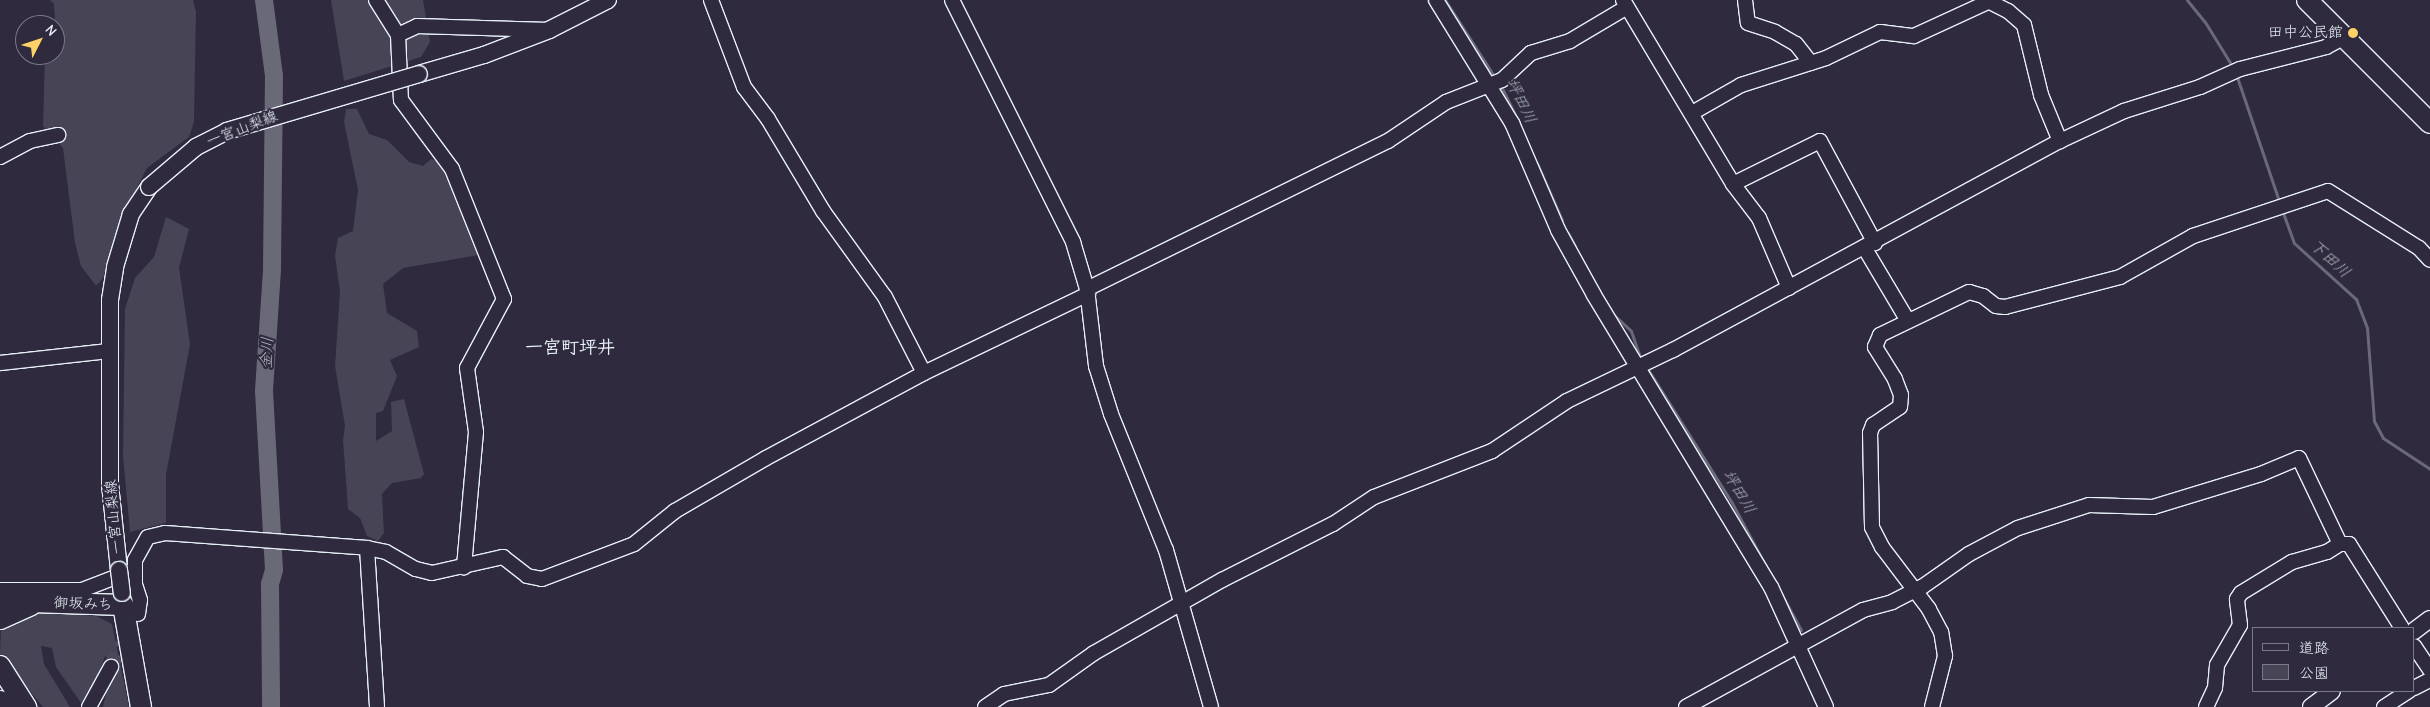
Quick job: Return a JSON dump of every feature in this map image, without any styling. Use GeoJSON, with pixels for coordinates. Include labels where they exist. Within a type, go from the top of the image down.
{"type":"FeatureCollection","features":[{"type":"Feature","properties":{"kind":"highway"},"geometry":{"type":"LineString","coordinates":[[2308,0],[2430,123]]}},
{"type":"Feature","properties":{"kind":"highway","name":"御坂みち"},"geometry":{"type":"LineString","coordinates":[[0,601],[127,604],[141,707]]}},
{"type":"Feature","properties":{"kind":"highway"},"geometry":{"type":"LineString","coordinates":[[0,619],[21,607],[43,602]]}},
{"type":"Feature","properties":{"kind":"highway"},"geometry":{"type":"LineString","coordinates":[[0,666],[25,707]]}},
{"type":"Feature","properties":{"kind":"highway"},"geometry":{"type":"LineString","coordinates":[[0,681],[25,707]]}},
{"type":"Feature","properties":{"kind":"highway"},"geometry":{"type":"LineString","coordinates":[[0,702],[5,707]]}},
{"type":"Feature","properties":{"kind":"main road","name":"一宮山梨線"},"geometry":{"type":"LineString","coordinates":[[127,604],[127,570],[110,484],[108,351],[115,267],[130,214],[150,187],[196,147],[227,131],[484,55],[549,30],[608,0]]}},
{"type":"Feature","properties":{"kind":"main road"},"geometry":{"type":"LineString","coordinates":[[2415,630],[2430,619]]}},
{"type":"Feature","properties":{"kind":"main road"},"geometry":{"type":"LineString","coordinates":[[2311,707],[2331,692]]}},
{"type":"Feature","properties":{"kind":"street"},"geometry":{"type":"LineString","coordinates":[[376,0],[398,35],[401,100],[452,169],[504,299],[467,368],[476,432],[464,567]]}},
{"type":"Feature","properties":{"kind":"street"},"geometry":{"type":"LineString","coordinates":[[711,0],[744,87],[768,118],[823,211],[885,297],[924,373]]}},
{"type":"Feature","properties":{"kind":"street"},"geometry":{"type":"LineString","coordinates":[[952,0],[1073,242],[1087,291],[1096,366],[1183,603],[1211,707]]}},
{"type":"Feature","properties":{"kind":"street"},"geometry":{"type":"LineString","coordinates":[[1436,0],[1496,84],[1558,230],[1594,295],[1733,521],[1770,587],[1826,707]]}},
{"type":"Feature","properties":{"kind":"street"},"geometry":{"type":"LineString","coordinates":[[1745,0],[1748,23],[1775,32],[1796,44],[1811,63]]}},
{"type":"Feature","properties":{"kind":"street"},"geometry":{"type":"LineString","coordinates":[[1692,113],[1741,85],[1811,63],[1880,32],[1914,36],[1987,1],[2008,11],[2024,25],[2041,95],[2060,141]]}},
{"type":"Feature","properties":{"kind":"street"},"geometry":{"type":"LineString","coordinates":[[0,590],[82,590],[127,570],[148,537],[165,533],[362,547],[386,552],[424,572],[464,567],[503,557],[527,576],[542,579],[634,544],[650,528],[684,506],[924,373],[1388,141],[1446,102],[1496,84],[1531,54],[1570,41],[1625,3],[1733,184],[1759,218],[1789,288]]}},
{"type":"Feature","properties":{"kind":"street"},"geometry":{"type":"LineString","coordinates":[[398,35],[417,26],[549,30]]}},
{"type":"Feature","properties":{"kind":"street"},"geometry":{"type":"LineString","coordinates":[[985,707],[1012,691],[1048,685],[1094,653],[1183,603],[1333,524],[1374,497],[1492,451],[1567,401],[1789,288],[2060,141],[2124,111],[2200,87],[2236,71],[2326,47],[2345,38]]}},
{"type":"Feature","properties":{"kind":"street"},"geometry":{"type":"LineString","coordinates":[[0,157],[30,141],[58,135]]}},
{"type":"Feature","properties":{"kind":"street"},"geometry":{"type":"LineString","coordinates":[[1733,184],[1820,140],[1908,321]]}},
{"type":"Feature","properties":{"kind":"street"},"geometry":{"type":"LineString","coordinates":[[1932,707],[1945,656],[1941,632],[1930,609],[1914,591],[1882,547],[1872,526],[1870,433],[1873,425],[1900,407],[1900,395],[1875,347],[1880,334],[1969,292],[1983,296],[1996,306],[2005,307],[2120,276],[2193,236],[2328,191],[2419,248],[2430,260]]}},
{"type":"Feature","properties":{"kind":"street"},"geometry":{"type":"LineString","coordinates":[[0,363],[108,351]]}},
{"type":"Feature","properties":{"kind":"street"},"geometry":{"type":"LineString","coordinates":[[1686,707],[1799,647],[1863,610],[1914,591],[1969,554],[2044,517],[2089,505],[2153,507],[2260,474],[2299,458],[2340,544]]}},
{"type":"Feature","properties":{"kind":"street"},"geometry":{"type":"LineString","coordinates":[[2206,707],[2215,688],[2217,665],[2240,625],[2237,599],[2240,593],[2292,562],[2327,552],[2340,544],[2349,544],[2401,627]]}},
{"type":"Feature","properties":{"kind":"street"},"geometry":{"type":"LineString","coordinates":[[362,547],[377,707]]}},
{"type":"Feature","properties":{"kind":"street"},"geometry":{"type":"LineString","coordinates":[[127,570],[140,600],[127,604]]}},
{"type":"Feature","properties":{"kind":"street"},"geometry":{"type":"LineString","coordinates":[[2415,648],[2430,670]]}},
{"type":"Feature","properties":{"kind":"street"},"geometry":{"type":"LineString","coordinates":[[89,707],[111,667]]}},
{"type":"Feature","properties":{"kind":"street"},"geometry":{"type":"LineString","coordinates":[[2415,688],[2430,680]]}},
{"type":"Feature","properties":{"kind":"street"},"geometry":{"type":"LineString","coordinates":[[2384,707],[2407,692]]}},
{"type":"Feature","properties":{"kind":"green space"},"geometry":{"type":"Polygon","coordinates":[[[50,0],[193,0],[196,12],[194,122],[189,137],[147,168],[120,221],[103,278],[96,286],[81,266],[75,243],[63,148],[43,126],[45,65],[65,65],[65,15],[55,15],[54,4],[50,0]]]}},
{"type":"Feature","properties":{"kind":"green space"},"geometry":{"type":"Polygon","coordinates":[[[331,0],[423,0],[430,42],[421,57],[344,81],[331,0]]]}},
{"type":"Feature","properties":{"kind":"green space"},"geometry":{"type":"Polygon","coordinates":[[[346,109],[357,109],[369,134],[387,140],[409,162],[423,166],[431,159],[441,163],[479,255],[403,268],[383,284],[387,313],[417,331],[419,347],[390,360],[397,376],[383,411],[376,413],[376,441],[392,431],[391,402],[404,399],[424,474],[421,478],[392,483],[382,494],[384,533],[378,541],[367,536],[360,518],[348,509],[343,440],[345,426],[335,366],[340,292],[335,256],[338,238],[353,231],[358,190],[344,122],[346,109]]]}},
{"type":"Feature","properties":{"kind":"green space"},"geometry":{"type":"Polygon","coordinates":[[[166,217],[189,229],[179,268],[190,344],[166,475],[166,523],[130,532],[123,455],[125,309],[135,278],[154,257],[166,217]]]}},
{"type":"Feature","properties":{"kind":"green space"},"geometry":{"type":"Polygon","coordinates":[[[32,611],[96,616],[112,624],[129,707],[103,707],[108,684],[115,674],[105,656],[99,673],[81,703],[56,667],[52,648],[41,646],[44,664],[70,707],[43,707],[0,655],[1,627],[32,611]]]}},
{"type":"Feature","properties":{"kind":"waterway","name":"金川"},"geometry":{"type":"LineString","coordinates":[[264,0],[274,76],[272,270],[264,391],[274,570],[270,584],[271,707]]}},
{"type":"Feature","properties":{"kind":"waterway","name":"坪田川"},"geometry":{"type":"LineString","coordinates":[[1445,0],[1496,79]]}},
{"type":"Feature","properties":{"kind":"waterway","name":"下田川"},"geometry":{"type":"LineString","coordinates":[[2187,0],[2205,22],[2234,69]]}},
{"type":"Feature","properties":{"kind":"waterway","name":"下田川"},"geometry":{"type":"LineString","coordinates":[[2236,74],[2280,204]]}},
{"type":"Feature","properties":{"kind":"waterway","name":"坪田川"},"geometry":{"type":"LineString","coordinates":[[1500,84],[1516,117]]}},
{"type":"Feature","properties":{"kind":"waterway","name":"坪田川"},"geometry":{"type":"LineString","coordinates":[[1537,163],[1562,220]]}},
{"type":"Feature","properties":{"kind":"waterway","name":"下田川"},"geometry":{"type":"LineString","coordinates":[[2282,210],[2294,243],[2356,299],[2367,328],[2374,421],[2383,438],[2430,469]]}},
{"type":"Feature","properties":{"kind":"waterway","name":"坪田川"},"geometry":{"type":"LineString","coordinates":[[1568,233],[1575,246]]}},
{"type":"Feature","properties":{"kind":"waterway","name":"坪田川"},"geometry":{"type":"LineString","coordinates":[[1614,315],[1631,331],[1640,357]]}},
{"type":"Feature","properties":{"kind":"waterway","name":"坪田川"},"geometry":{"type":"LineString","coordinates":[[1649,371],[1732,503],[1767,568]]}},
{"type":"Feature","properties":{"kind":"waterway","name":"坪田川"},"geometry":{"type":"LineString","coordinates":[[1781,593],[1801,630]]}},
{"type":"Feature","properties":{"kind":"tunnel"},"geometry":{"type":"LineString","coordinates":[[111,667],[129,632]]}},
{"type":"Feature","properties":{"kind":"place","name":"田中公民館"},"geometry":{"type":"Point","coordinates":[2353,33]}},
{"type":"Feature","properties":{"kind":"district","name":"一宮町坪井"},"geometry":{"type":"Point","coordinates":[570,348]}}]}
